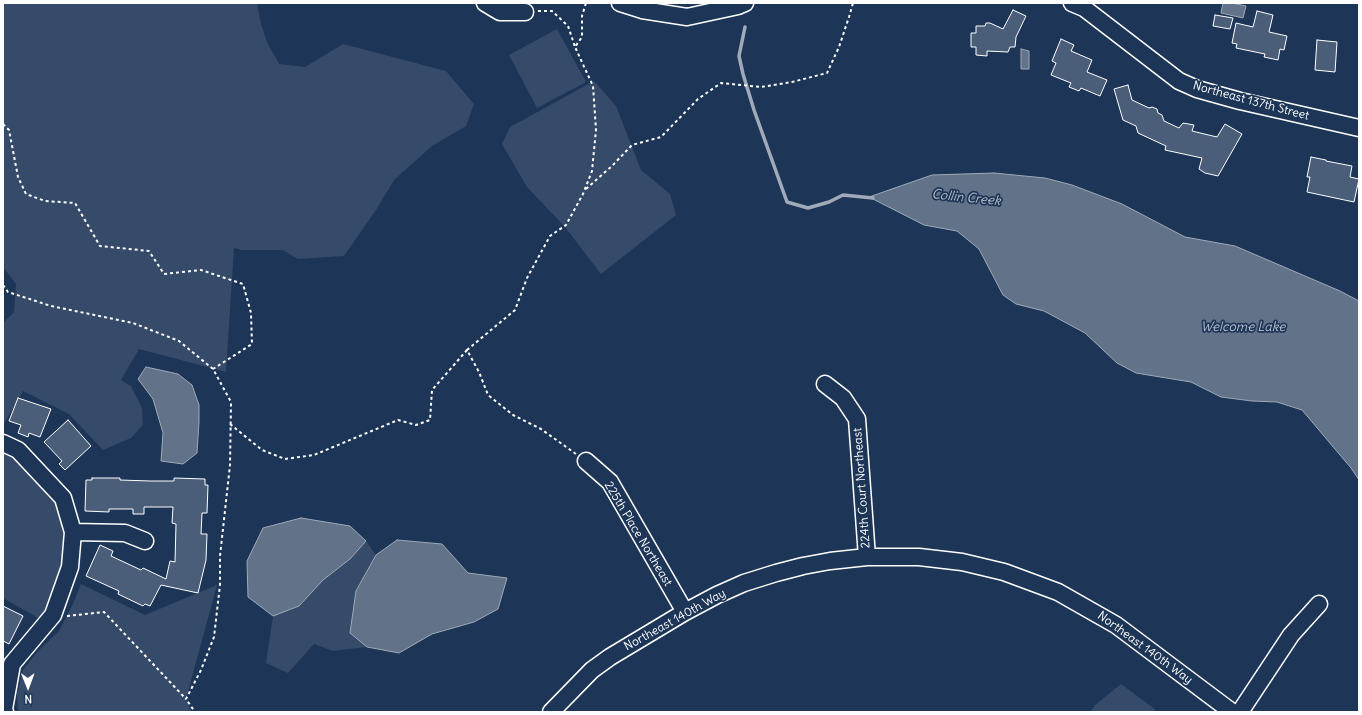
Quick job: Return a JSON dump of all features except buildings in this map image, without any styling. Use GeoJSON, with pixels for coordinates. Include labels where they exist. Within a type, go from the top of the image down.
{"type":"FeatureCollection","features":[{"type":"Feature","properties":{"kind":"street"},"geometry":{"type":"LineString","coordinates":[[485,3],[500,12],[525,12]]}},
{"type":"Feature","properties":{"kind":"street"},"geometry":{"type":"LineString","coordinates":[[620,3],[642,10],[687,17],[738,6],[745,3]]}},
{"type":"Feature","properties":{"kind":"street","name":"Northeast 137th Street"},"geometry":{"type":"LineString","coordinates":[[1072,3],[1084,8],[1178,81],[1197,89],[1240,101],[1359,128]]}},
{"type":"Feature","properties":{"kind":"street","name":"224th Court Northeast"},"geometry":{"type":"LineString","coordinates":[[825,384],[843,398],[857,419],[867,557]]}},
{"type":"Feature","properties":{"kind":"street"},"geometry":{"type":"LineString","coordinates":[[3,443],[18,450],[63,498],[73,532],[70,567],[53,615],[7,661],[5,712]]}},
{"type":"Feature","properties":{"kind":"street","name":"225th Place Northeast"},"geometry":{"type":"LineString","coordinates":[[586,461],[610,482],[685,612]]}},
{"type":"Feature","properties":{"kind":"street"},"geometry":{"type":"LineString","coordinates":[[73,532],[125,533],[144,541]]}},
{"type":"Feature","properties":{"kind":"street","name":"Northeast 140th Way"},"geometry":{"type":"LineString","coordinates":[[551,712],[592,670],[610,657],[685,612],[744,583],[776,573],[830,561],[867,557],[919,557],[962,562],[1004,572],[1058,592],[1116,625],[1232,712]]}},
{"type":"Feature","properties":{"kind":"street"},"geometry":{"type":"LineString","coordinates":[[1240,712],[1292,635],[1319,604]]}},
{"type":"Feature","properties":{"kind":"path"},"geometry":{"type":"LineString","coordinates":[[575,47],[582,37],[582,16],[586,3]]}},
{"type":"Feature","properties":{"kind":"path"},"geometry":{"type":"LineString","coordinates":[[585,190],[612,166],[632,145],[661,137],[698,99],[721,83],[761,88],[827,73],[839,47],[850,17],[853,3]]}},
{"type":"Feature","properties":{"kind":"path"},"geometry":{"type":"LineString","coordinates":[[230,424],[262,450],[285,459],[314,455],[398,420],[416,425],[430,420],[432,390],[467,350],[516,310],[527,278],[550,236],[566,225],[585,190],[592,171],[596,130],[593,86],[575,47],[568,26],[552,11],[525,12]]}},
{"type":"Feature","properties":{"kind":"path"},"geometry":{"type":"LineString","coordinates":[[3,124],[9,130],[18,177],[26,194],[45,201],[75,203],[100,246],[149,251],[164,274],[201,270],[243,284],[251,313],[252,344],[213,368]]}},
{"type":"Feature","properties":{"kind":"path"},"geometry":{"type":"LineString","coordinates":[[3,285],[8,292],[51,306],[133,323],[179,341],[213,368],[231,402],[230,465],[220,556],[220,584],[214,637],[186,699]]}},
{"type":"Feature","properties":{"kind":"path"},"geometry":{"type":"LineString","coordinates":[[467,350],[479,372],[488,395],[513,415],[541,429],[586,461]]}},
{"type":"Feature","properties":{"kind":"path"},"geometry":{"type":"LineString","coordinates":[[53,615],[71,617],[104,612],[186,699],[195,712]]}},
{"type":"Feature","properties":{"kind":"shaded area"},"geometry":{"type":"Polygon","coordinates":[[[3,3],[257,3],[261,24],[267,42],[279,64],[305,67],[343,44],[446,71],[474,104],[466,126],[432,146],[394,180],[376,210],[344,256],[298,259],[283,250],[242,250],[234,248],[226,372],[139,349],[121,380],[131,386],[142,408],[143,425],[131,438],[103,450],[69,414],[23,391],[3,425],[3,323],[14,312],[16,284],[3,267],[3,3]]]}},
{"type":"Feature","properties":{"kind":"shaded area"},"geometry":{"type":"Polygon","coordinates":[[[557,29],[586,82],[537,108],[509,55],[557,29]]]}},
{"type":"Feature","properties":{"kind":"shaded area"},"geometry":{"type":"Polygon","coordinates":[[[594,81],[616,106],[641,170],[670,194],[676,215],[601,274],[565,227],[527,187],[502,144],[510,127],[594,81]]]}},
{"type":"Feature","properties":{"kind":"shaded area"},"geometry":{"type":"Polygon","coordinates":[[[3,451],[25,462],[59,501],[66,534],[65,557],[50,606],[40,619],[3,598],[3,451]]]}},
{"type":"Feature","properties":{"kind":"shaded area"},"geometry":{"type":"Polygon","coordinates":[[[366,541],[376,555],[356,591],[350,633],[367,647],[333,651],[314,644],[288,673],[266,663],[273,616],[299,606],[323,580],[350,559],[366,541]]]}},
{"type":"Feature","properties":{"kind":"shaded area"},"geometry":{"type":"Polygon","coordinates":[[[81,584],[145,615],[217,585],[186,699],[191,712],[18,712],[17,694],[23,670],[36,653],[59,631],[73,604],[81,584]]]}},
{"type":"Feature","properties":{"kind":"shaded area"},"geometry":{"type":"Polygon","coordinates":[[[1121,684],[1156,710],[1150,712],[1090,712],[1095,705],[1121,684]]]}},
{"type":"Feature","properties":{"kind":"water"},"geometry":{"type":"Polygon","coordinates":[[[1223,3],[1246,6],[1243,18],[1221,13],[1223,3]]]}},
{"type":"Feature","properties":{"kind":"water"},"geometry":{"type":"Polygon","coordinates":[[[1021,49],[1029,51],[1029,69],[1021,69],[1021,49]]]}},
{"type":"Feature","properties":{"kind":"water","name":"Welcome Lake"},"geometry":{"type":"Polygon","coordinates":[[[994,173],[1045,178],[1072,185],[1122,204],[1185,237],[1235,246],[1340,291],[1359,301],[1359,480],[1351,468],[1302,410],[1277,402],[1252,401],[1221,397],[1191,382],[1136,373],[1117,363],[1085,333],[1044,311],[1016,304],[1003,295],[979,249],[957,231],[924,225],[869,197],[932,175],[994,173]]]}},
{"type":"Feature","properties":{"kind":"water"},"geometry":{"type":"Polygon","coordinates":[[[146,367],[178,374],[192,385],[199,405],[197,453],[183,464],[161,461],[163,433],[153,399],[138,379],[146,367]]]}},
{"type":"Feature","properties":{"kind":"water"},"geometry":{"type":"Polygon","coordinates":[[[301,518],[350,526],[366,541],[350,559],[323,580],[299,606],[273,616],[248,597],[247,561],[263,528],[301,518]]]}},
{"type":"Feature","properties":{"kind":"water"},"geometry":{"type":"Polygon","coordinates":[[[397,540],[442,544],[468,573],[507,578],[498,609],[474,622],[432,634],[399,653],[367,647],[350,633],[356,591],[376,555],[397,540]]]}},
{"type":"Feature","properties":{"kind":"waterway","name":"Collin Creek"},"geometry":{"type":"LineString","coordinates":[[745,27],[739,56],[743,74],[754,110],[787,202],[808,208],[829,202],[843,195],[873,198]]}}]}
